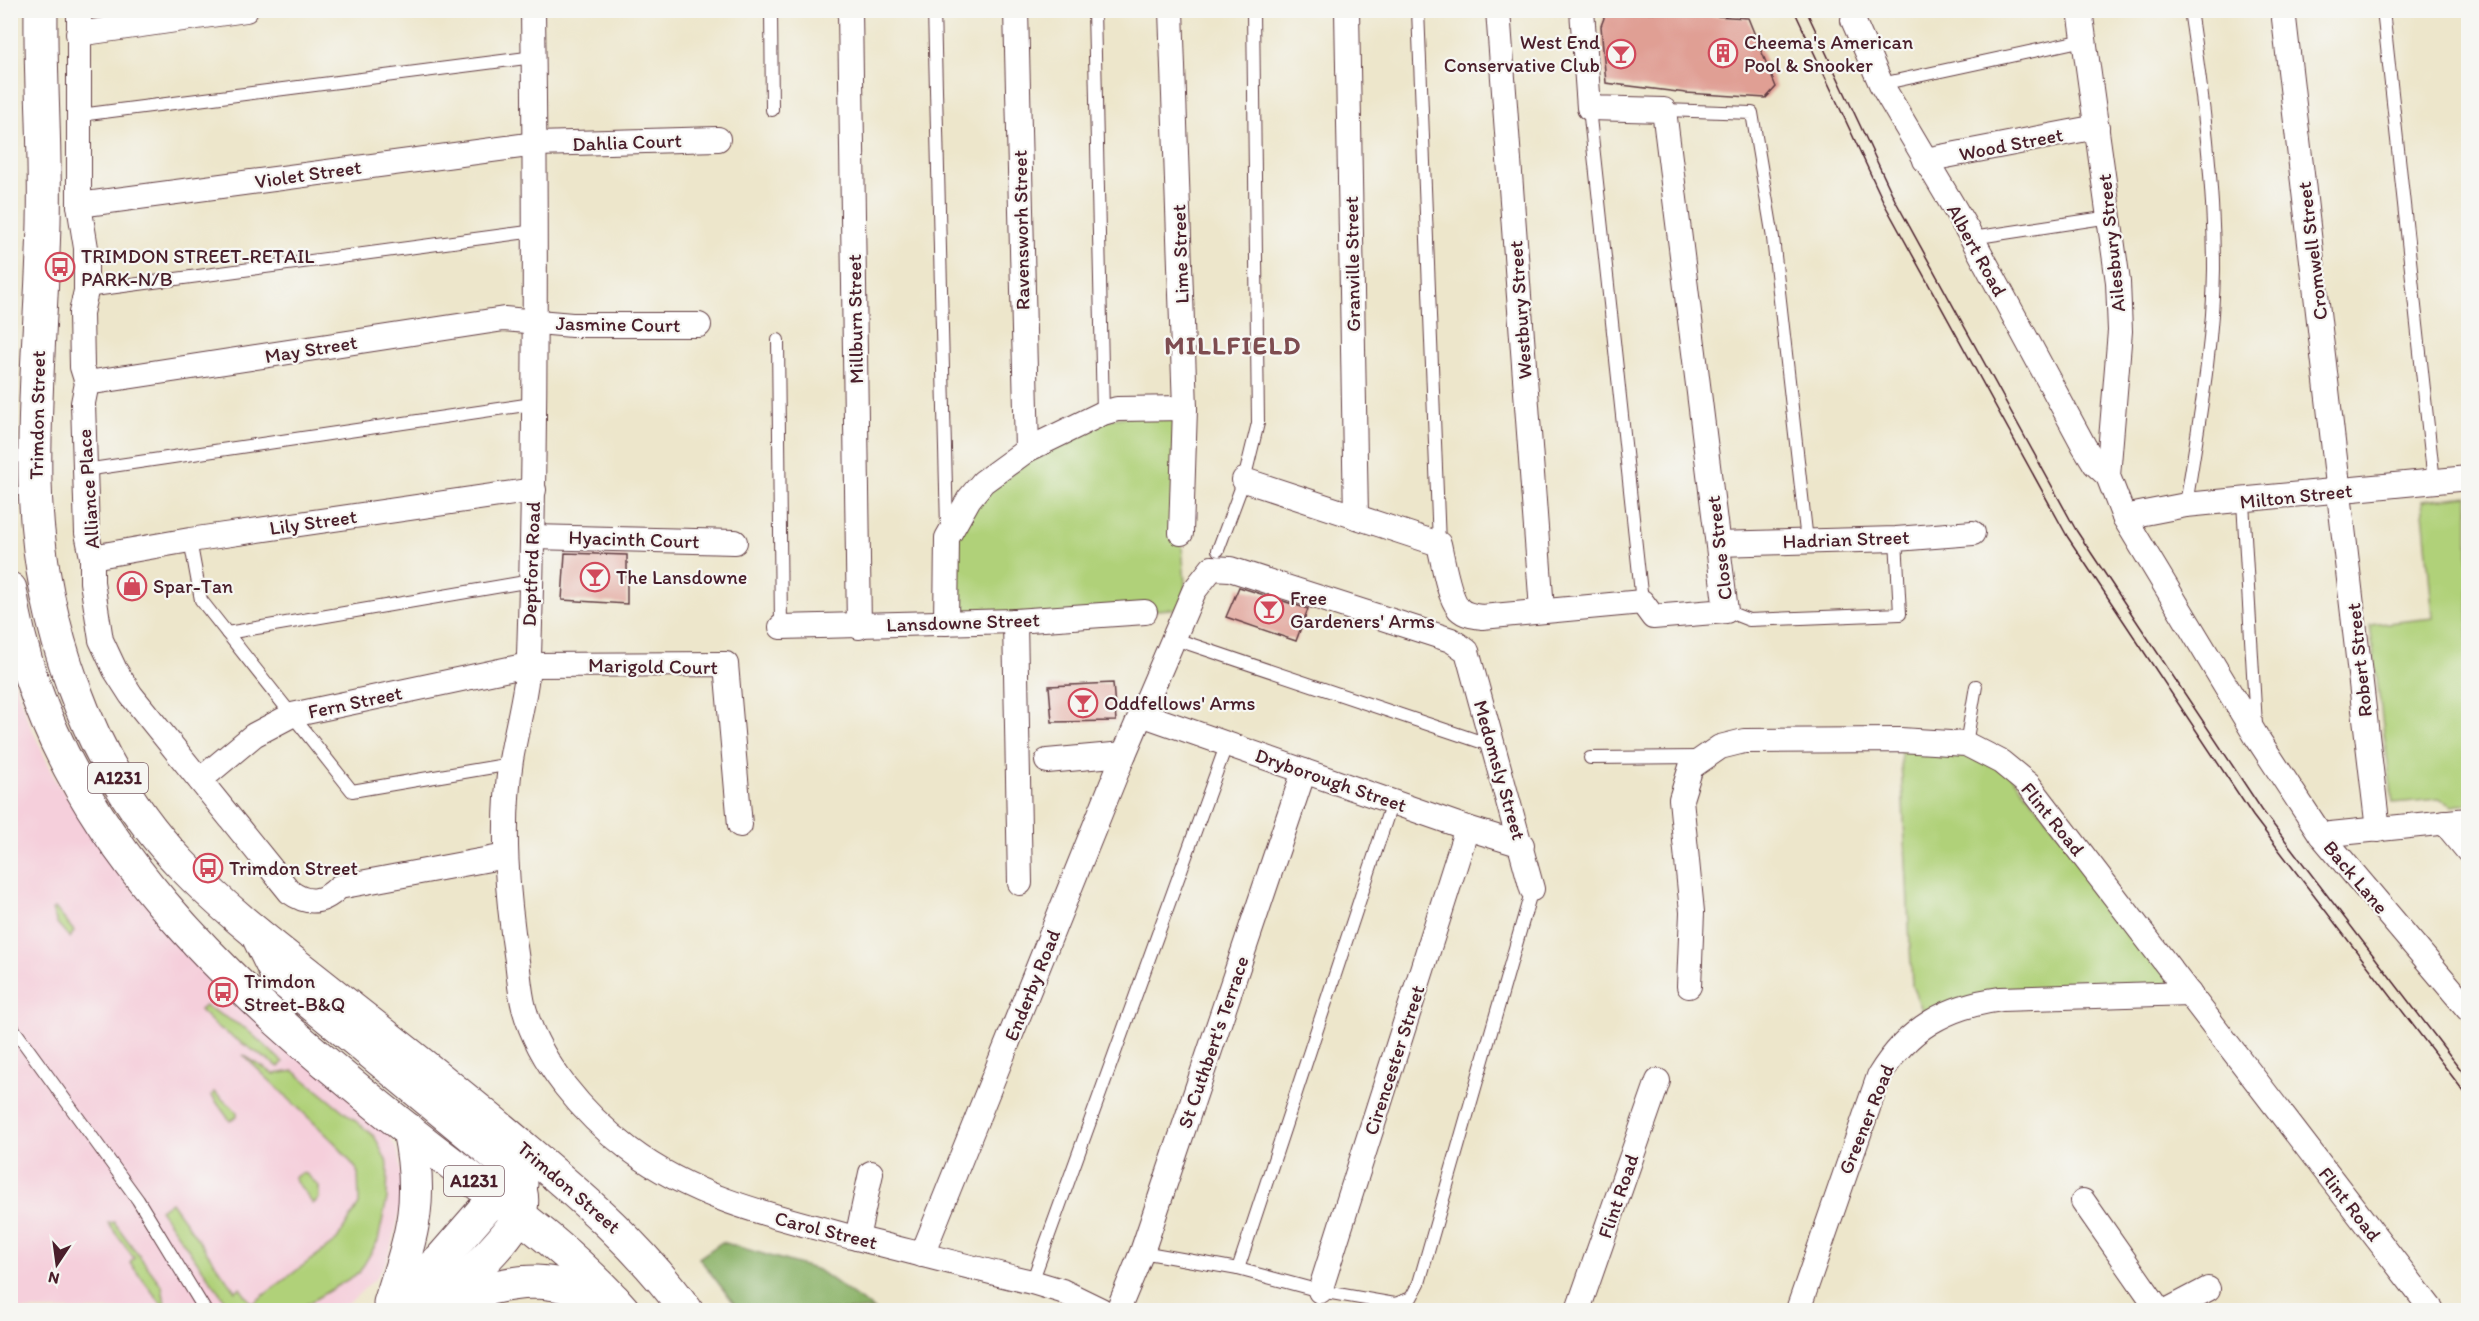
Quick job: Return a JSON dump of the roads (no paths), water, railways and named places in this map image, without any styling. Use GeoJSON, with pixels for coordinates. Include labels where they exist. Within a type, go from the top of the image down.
{"type":"FeatureCollection","features":[{"type":"Feature","properties":{"kind":"main road","name":"Trimdon Street"},"geometry":{"type":"LineString","coordinates":[[41,10],[44,221],[35,485],[41,552],[58,638],[69,674],[100,749],[134,805],[178,861],[256,934],[465,1098],[621,1232],[686,1311]]}},
{"type":"Feature","properties":{"kind":"main road","name":"A1231"},"geometry":{"type":"LineString","coordinates":[[10,589],[26,660],[44,712],[87,800],[119,849],[159,900],[237,982],[320,1057],[409,1130],[510,1199],[619,1305]]}},
{"type":"Feature","properties":{"kind":"main road"},"geometry":{"type":"LineString","coordinates":[[256,934],[277,975],[512,1171],[510,1199],[478,1266],[410,1305]]}},
{"type":"Feature","properties":{"kind":"main road"},"geometry":{"type":"LineString","coordinates":[[409,1130],[416,1167],[410,1305]]}},
{"type":"Feature","properties":{"kind":"main road"},"geometry":{"type":"LineString","coordinates":[[510,1199],[546,1184],[573,1190]]}},
{"type":"Feature","properties":{"kind":"main road"},"geometry":{"type":"LineString","coordinates":[[410,1305],[513,1284],[536,1282],[588,1291],[619,1305]]}},
{"type":"Feature","properties":{"kind":"street","name":"Alliance Place"},"geometry":{"type":"LineString","coordinates":[[79,10],[79,205],[86,248],[86,291],[81,313],[82,367],[87,383],[83,403],[87,534],[93,557],[92,582],[101,640],[115,670],[131,695],[290,892],[301,900],[312,902],[328,897],[339,887],[506,856]]}},
{"type":"Feature","properties":{"kind":"street"},"geometry":{"type":"LineString","coordinates":[[78,34],[246,10]]}},
{"type":"Feature","properties":{"kind":"street","name":"Deptford Road"},"geometry":{"type":"LineString","coordinates":[[533,10],[536,144],[536,322],[532,404],[533,537],[528,665],[511,764],[506,856],[509,907],[524,1009],[543,1054],[577,1099]]}},
{"type":"Feature","properties":{"kind":"street","name":"Millburn Street"},"geometry":{"type":"LineString","coordinates":[[850,10],[859,627]]}},
{"type":"Feature","properties":{"kind":"street","name":"Ravensworh Street"},"geometry":{"type":"LineString","coordinates":[[1016,10],[1027,450]]}},
{"type":"Feature","properties":{"kind":"street","name":"Lime Street"},"geometry":{"type":"LineString","coordinates":[[1172,10],[1185,408],[1181,533]]}},
{"type":"Feature","properties":{"kind":"street","name":"Granville Street"},"geometry":{"type":"LineString","coordinates":[[1347,10],[1356,517]]}},
{"type":"Feature","properties":{"kind":"street","name":"Westbury Street"},"geometry":{"type":"LineString","coordinates":[[1498,10],[1542,610]]}},
{"type":"Feature","properties":{"kind":"street"},"geometry":{"type":"LineString","coordinates":[[1582,10],[1589,108],[1664,110]]}},
{"type":"Feature","properties":{"kind":"street","name":"Ailesbury Street"},"geometry":{"type":"LineString","coordinates":[[2080,10],[2110,217],[2120,331],[2108,476]]}},
{"type":"Feature","properties":{"kind":"street","name":"Cromwell Street"},"geometry":{"type":"LineString","coordinates":[[2283,10],[2340,491]]}},
{"type":"Feature","properties":{"kind":"street","name":"Albert Road"},"geometry":{"type":"LineString","coordinates":[[1853,20],[1881,84],[1972,238],[2084,446],[2108,476]]}},
{"type":"Feature","properties":{"kind":"street","name":"Close Street"},"geometry":{"type":"LineString","coordinates":[[1642,602],[1653,617],[1726,611],[1664,110]]}},
{"type":"Feature","properties":{"kind":"street","name":"Wood Street"},"geometry":{"type":"LineString","coordinates":[[1925,160],[2097,127]]}},
{"type":"Feature","properties":{"kind":"street","name":"Dahlia Court"},"geometry":{"type":"LineString","coordinates":[[536,144],[718,139]]}},
{"type":"Feature","properties":{"kind":"street","name":"Violet Street"},"geometry":{"type":"LineString","coordinates":[[79,205],[536,144]]}},
{"type":"Feature","properties":{"kind":"street","name":"May Street"},"geometry":{"type":"LineString","coordinates":[[87,383],[504,319],[536,322]]}},
{"type":"Feature","properties":{"kind":"street","name":"Jasmine Court"},"geometry":{"type":"LineString","coordinates":[[536,322],[699,325]]}},
{"type":"Feature","properties":{"kind":"street"},"geometry":{"type":"LineString","coordinates":[[946,623],[947,538],[969,499],[983,482],[1027,450],[1103,413],[1117,409],[1185,408]]}},
{"type":"Feature","properties":{"kind":"street","name":"Back Lane"},"geometry":{"type":"LineString","coordinates":[[2108,476],[2124,517],[2256,736],[2321,836],[2469,1009]]}},
{"type":"Feature","properties":{"kind":"street","name":"Milton Street"},"geometry":{"type":"LineString","coordinates":[[2124,517],[2187,505],[2243,502],[2469,478]]}},
{"type":"Feature","properties":{"kind":"street"},"geometry":{"type":"LineString","coordinates":[[1244,480],[1439,544],[1454,599],[1460,610],[1482,617],[1642,602]]}},
{"type":"Feature","properties":{"kind":"street","name":"Lily Street"},"geometry":{"type":"LineString","coordinates":[[93,557],[190,540],[534,490]]}},
{"type":"Feature","properties":{"kind":"street","name":"Robert Street"},"geometry":{"type":"LineString","coordinates":[[2340,491],[2378,830]]}},
{"type":"Feature","properties":{"kind":"street","name":"Hadrian Street"},"geometry":{"type":"LineString","coordinates":[[1718,543],[1896,539],[1973,533]]}},
{"type":"Feature","properties":{"kind":"street","name":"Hyacinth Court"},"geometry":{"type":"LineString","coordinates":[[533,537],[735,542]]}},
{"type":"Feature","properties":{"kind":"street","name":"Enderby Road"},"geometry":{"type":"LineString","coordinates":[[922,1255],[1124,754],[1194,591],[1212,568],[1230,569],[1451,640],[1467,651]]}},
{"type":"Feature","properties":{"kind":"street","name":"Lansdowne Street"},"geometry":{"type":"LineString","coordinates":[[781,627],[859,627],[1015,621],[1144,612]]}},
{"type":"Feature","properties":{"kind":"street"},"geometry":{"type":"LineString","coordinates":[[1015,621],[1020,883]]}},
{"type":"Feature","properties":{"kind":"street","name":"Medomsly Street"},"geometry":{"type":"LineString","coordinates":[[1467,651],[1492,746],[1522,845],[1532,889]]}},
{"type":"Feature","properties":{"kind":"street","name":"Marigold Court"},"geometry":{"type":"LineString","coordinates":[[528,665],[726,664],[740,825]]}},
{"type":"Feature","properties":{"kind":"street","name":"Fern Street"},"geometry":{"type":"LineString","coordinates":[[200,780],[254,735],[292,716],[528,665]]}},
{"type":"Feature","properties":{"kind":"street","name":"Dryborough Street"},"geometry":{"type":"LineString","coordinates":[[1141,714],[1467,828],[1522,845]]}},
{"type":"Feature","properties":{"kind":"street","name":"Flint Road"},"geometry":{"type":"LineString","coordinates":[[1703,757],[1720,747],[1743,741],[1900,740],[1966,744],[2001,762],[2029,785],[2432,1311]]}},
{"type":"Feature","properties":{"kind":"street"},"geometry":{"type":"LineString","coordinates":[[1047,761],[1124,754]]}},
{"type":"Feature","properties":{"kind":"street"},"geometry":{"type":"LineString","coordinates":[[1689,986],[1692,912],[1681,799],[1691,767],[1703,757]]}},
{"type":"Feature","properties":{"kind":"street","name":"St Cuthbert's Terrace"},"geometry":{"type":"LineString","coordinates":[[1118,1311],[1142,1252],[1304,771]]}},
{"type":"Feature","properties":{"kind":"street"},"geometry":{"type":"LineString","coordinates":[[2321,836],[2469,820]]}},
{"type":"Feature","properties":{"kind":"street"},"geometry":{"type":"LineString","coordinates":[[2444,822],[2469,851]]}},
{"type":"Feature","properties":{"kind":"street","name":"Cirencester Street"},"geometry":{"type":"LineString","coordinates":[[1320,1292],[1467,828]]}},
{"type":"Feature","properties":{"kind":"street","name":"Greener Road"},"geometry":{"type":"LineString","coordinates":[[1798,1311],[1879,1076],[1891,1056],[1910,1037],[1951,1010],[1970,1003],[2001,999],[2189,993]]}},
{"type":"Feature","properties":{"kind":"street","name":"Flint Road"},"geometry":{"type":"LineString","coordinates":[[1578,1311],[1658,1081]]}},
{"type":"Feature","properties":{"kind":"street","name":"Carol Street"},"geometry":{"type":"LineString","coordinates":[[577,1099],[629,1149],[666,1173],[710,1194],[764,1214],[1032,1282],[1062,1291],[1101,1311]]}},
{"type":"Feature","properties":{"kind":"street"},"geometry":{"type":"LineString","coordinates":[[857,1238],[871,1173]]}},
{"type":"Feature","properties":{"kind":"street"},"geometry":{"type":"LineString","coordinates":[[2083,1201],[2159,1311]]}},
{"type":"Feature","properties":{"kind":"street"},"geometry":{"type":"LineString","coordinates":[[2168,1311],[2208,1289]]}},
{"type":"Feature","properties":{"kind":"lane"},"geometry":{"type":"LineString","coordinates":[[771,10],[772,110]]}},
{"type":"Feature","properties":{"kind":"lane"},"geometry":{"type":"LineString","coordinates":[[934,10],[947,538]]}},
{"type":"Feature","properties":{"kind":"lane"},"geometry":{"type":"LineString","coordinates":[[1094,10],[1103,413]]}},
{"type":"Feature","properties":{"kind":"lane"},"geometry":{"type":"LineString","coordinates":[[1218,550],[1244,480],[1258,423],[1253,10]]}},
{"type":"Feature","properties":{"kind":"lane"},"geometry":{"type":"LineString","coordinates":[[1418,10],[1439,544]]}},
{"type":"Feature","properties":{"kind":"lane"},"geometry":{"type":"LineString","coordinates":[[2187,505],[2206,373],[2214,271],[2204,104],[2190,10]]}},
{"type":"Feature","properties":{"kind":"lane"},"geometry":{"type":"LineString","coordinates":[[2384,10],[2434,482]]}},
{"type":"Feature","properties":{"kind":"lane"},"geometry":{"type":"LineString","coordinates":[[1881,84],[2084,40]]}},
{"type":"Feature","properties":{"kind":"lane"},"geometry":{"type":"LineString","coordinates":[[80,115],[534,57]]}},
{"type":"Feature","properties":{"kind":"lane"},"geometry":{"type":"LineString","coordinates":[[1589,108],[1642,602]]}},
{"type":"Feature","properties":{"kind":"lane"},"geometry":{"type":"LineString","coordinates":[[1664,110],[1752,113],[1773,238],[1807,541]]}},
{"type":"Feature","properties":{"kind":"lane"},"geometry":{"type":"LineString","coordinates":[[1972,238],[2110,217]]}},
{"type":"Feature","properties":{"kind":"lane"},"geometry":{"type":"LineString","coordinates":[[86,291],[535,231]]}},
{"type":"Feature","properties":{"kind":"lane"},"geometry":{"type":"LineString","coordinates":[[778,340],[781,627]]}},
{"type":"Feature","properties":{"kind":"lane"},"geometry":{"type":"LineString","coordinates":[[85,470],[532,404]]}},
{"type":"Feature","properties":{"kind":"lane"},"geometry":{"type":"LineString","coordinates":[[2243,502],[2256,736]]}},
{"type":"Feature","properties":{"kind":"lane"},"geometry":{"type":"LineString","coordinates":[[1726,611],[1749,620],[1900,614],[1896,539]]}},
{"type":"Feature","properties":{"kind":"lane"},"geometry":{"type":"LineString","coordinates":[[190,540],[201,600],[352,791],[511,764]]}},
{"type":"Feature","properties":{"kind":"lane"},"geometry":{"type":"LineString","coordinates":[[227,633],[531,581]]}},
{"type":"Feature","properties":{"kind":"lane"},"geometry":{"type":"LineString","coordinates":[[1175,639],[1492,746]]}},
{"type":"Feature","properties":{"kind":"lane"},"geometry":{"type":"LineString","coordinates":[[1966,744],[1976,686]]}},
{"type":"Feature","properties":{"kind":"lane"},"geometry":{"type":"LineString","coordinates":[[1032,1282],[1227,743]]}},
{"type":"Feature","properties":{"kind":"lane"},"geometry":{"type":"LineString","coordinates":[[1590,758],[1703,757]]}},
{"type":"Feature","properties":{"kind":"lane"},"geometry":{"type":"LineString","coordinates":[[1238,1269],[1392,802]]}},
{"type":"Feature","properties":{"kind":"lane"},"geometry":{"type":"LineString","coordinates":[[1142,1252],[1238,1269],[1320,1292],[1395,1304],[1411,1298],[1419,1283],[1532,889]]}},
{"type":"Feature","properties":{"kind":"lane"},"geometry":{"type":"LineString","coordinates":[[10,1024],[138,1200],[205,1311]]}},
{"type":"Feature","properties":{"kind":"tram line"},"geometry":{"type":"LineString","coordinates":[[1794,10],[1885,205],[2067,536],[2253,816],[2468,1097]]}},
{"type":"Feature","properties":{"kind":"tram line"},"geometry":{"type":"LineString","coordinates":[[1806,10],[1895,200],[2076,530],[2262,810],[2468,1079]]}},
{"type":"Feature","properties":{"kind":"place","name":"Cheema's American Pool & Snooker"},"geometry":{"type":"Point","coordinates":[1723,53]}},
{"type":"Feature","properties":{"kind":"place","name":"West End Conservative Club"},"geometry":{"type":"Point","coordinates":[1621,54]}},
{"type":"Feature","properties":{"kind":"place","name":"TRIMDON STREET-RETAIL PARK-N/B"},"geometry":{"type":"Point","coordinates":[60,267]}},
{"type":"Feature","properties":{"kind":"place","name":"The Lansdowne"},"geometry":{"type":"Point","coordinates":[595,577]}},
{"type":"Feature","properties":{"kind":"place","name":"Spar-Tan"},"geometry":{"type":"Point","coordinates":[132,586]}},
{"type":"Feature","properties":{"kind":"place","name":"Free Gardeners' Arms"},"geometry":{"type":"Point","coordinates":[1269,609]}},
{"type":"Feature","properties":{"kind":"place","name":"Oddfellows' Arms"},"geometry":{"type":"Point","coordinates":[1083,703]}},
{"type":"Feature","properties":{"kind":"place","name":"Trimdon Street"},"geometry":{"type":"Point","coordinates":[208,868]}},
{"type":"Feature","properties":{"kind":"place","name":"Trimdon Street-B&Q"},"geometry":{"type":"Point","coordinates":[223,992]}},
{"type":"Feature","properties":{"kind":"district","name":"MILLFIELD"},"geometry":{"type":"Point","coordinates":[1233,345]}}]}
